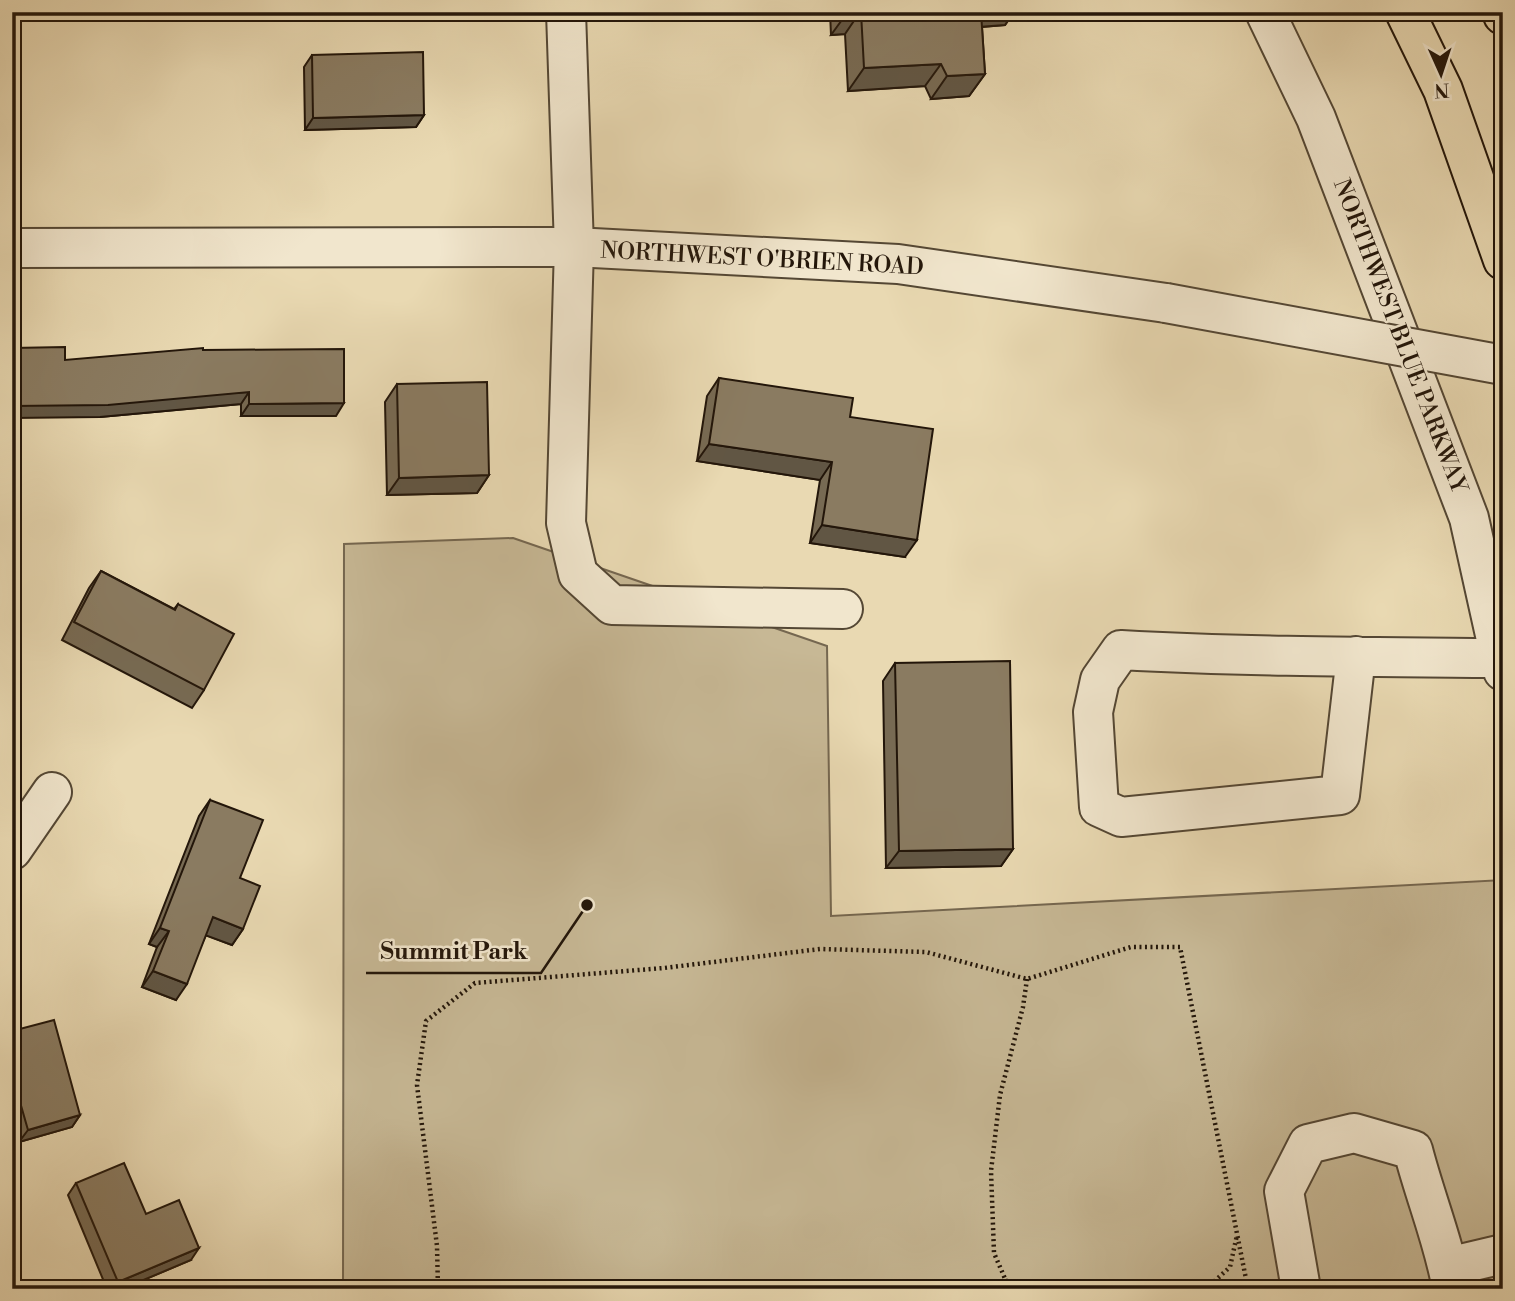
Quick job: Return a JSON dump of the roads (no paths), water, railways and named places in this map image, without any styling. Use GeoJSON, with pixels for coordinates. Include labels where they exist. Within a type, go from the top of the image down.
{"type":"FeatureCollection","features":[{"type":"Feature","properties":{"kind":"highway"},"geometry":{"type":"LineString","coordinates":[[1405,12],[1443,90],[1503,260]]}},
{"type":"Feature","properties":{"kind":"street"},"geometry":{"type":"LineString","coordinates":[[566,12],[574,247],[566,523],[578,574],[612,605],[843,609]]}},
{"type":"Feature","properties":{"kind":"street","name":"NORTHWEST BLUE PARKWAY"},"geometry":{"type":"LineString","coordinates":[[1265,12],[1316,118],[1469,518],[1501,664]]}},
{"type":"Feature","properties":{"kind":"street","name":"NORTHWEST O'BRIEN ROAD"},"geometry":{"type":"LineString","coordinates":[[12,248],[574,247],[898,264],[1166,303],[1503,365]]}},
{"type":"Feature","properties":{"kind":"street"},"geometry":{"type":"LineString","coordinates":[[1356,656],[1340,795],[1121,817],[1099,807],[1093,712],[1100,680],[1121,650],[1235,656],[1356,656],[1501,664]]}},
{"type":"Feature","properties":{"kind":"street"},"geometry":{"type":"LineString","coordinates":[[12,850],[52,792]]}},
{"type":"Feature","properties":{"kind":"street"},"geometry":{"type":"LineString","coordinates":[[1301,1289],[1284,1191],[1308,1144],[1354,1133],[1413,1150],[1450,1278],[1503,1254]]}},
{"type":"Feature","properties":{"kind":"place","name":"Summit Park"},"geometry":{"type":"Point","coordinates":[587,905]}}]}
